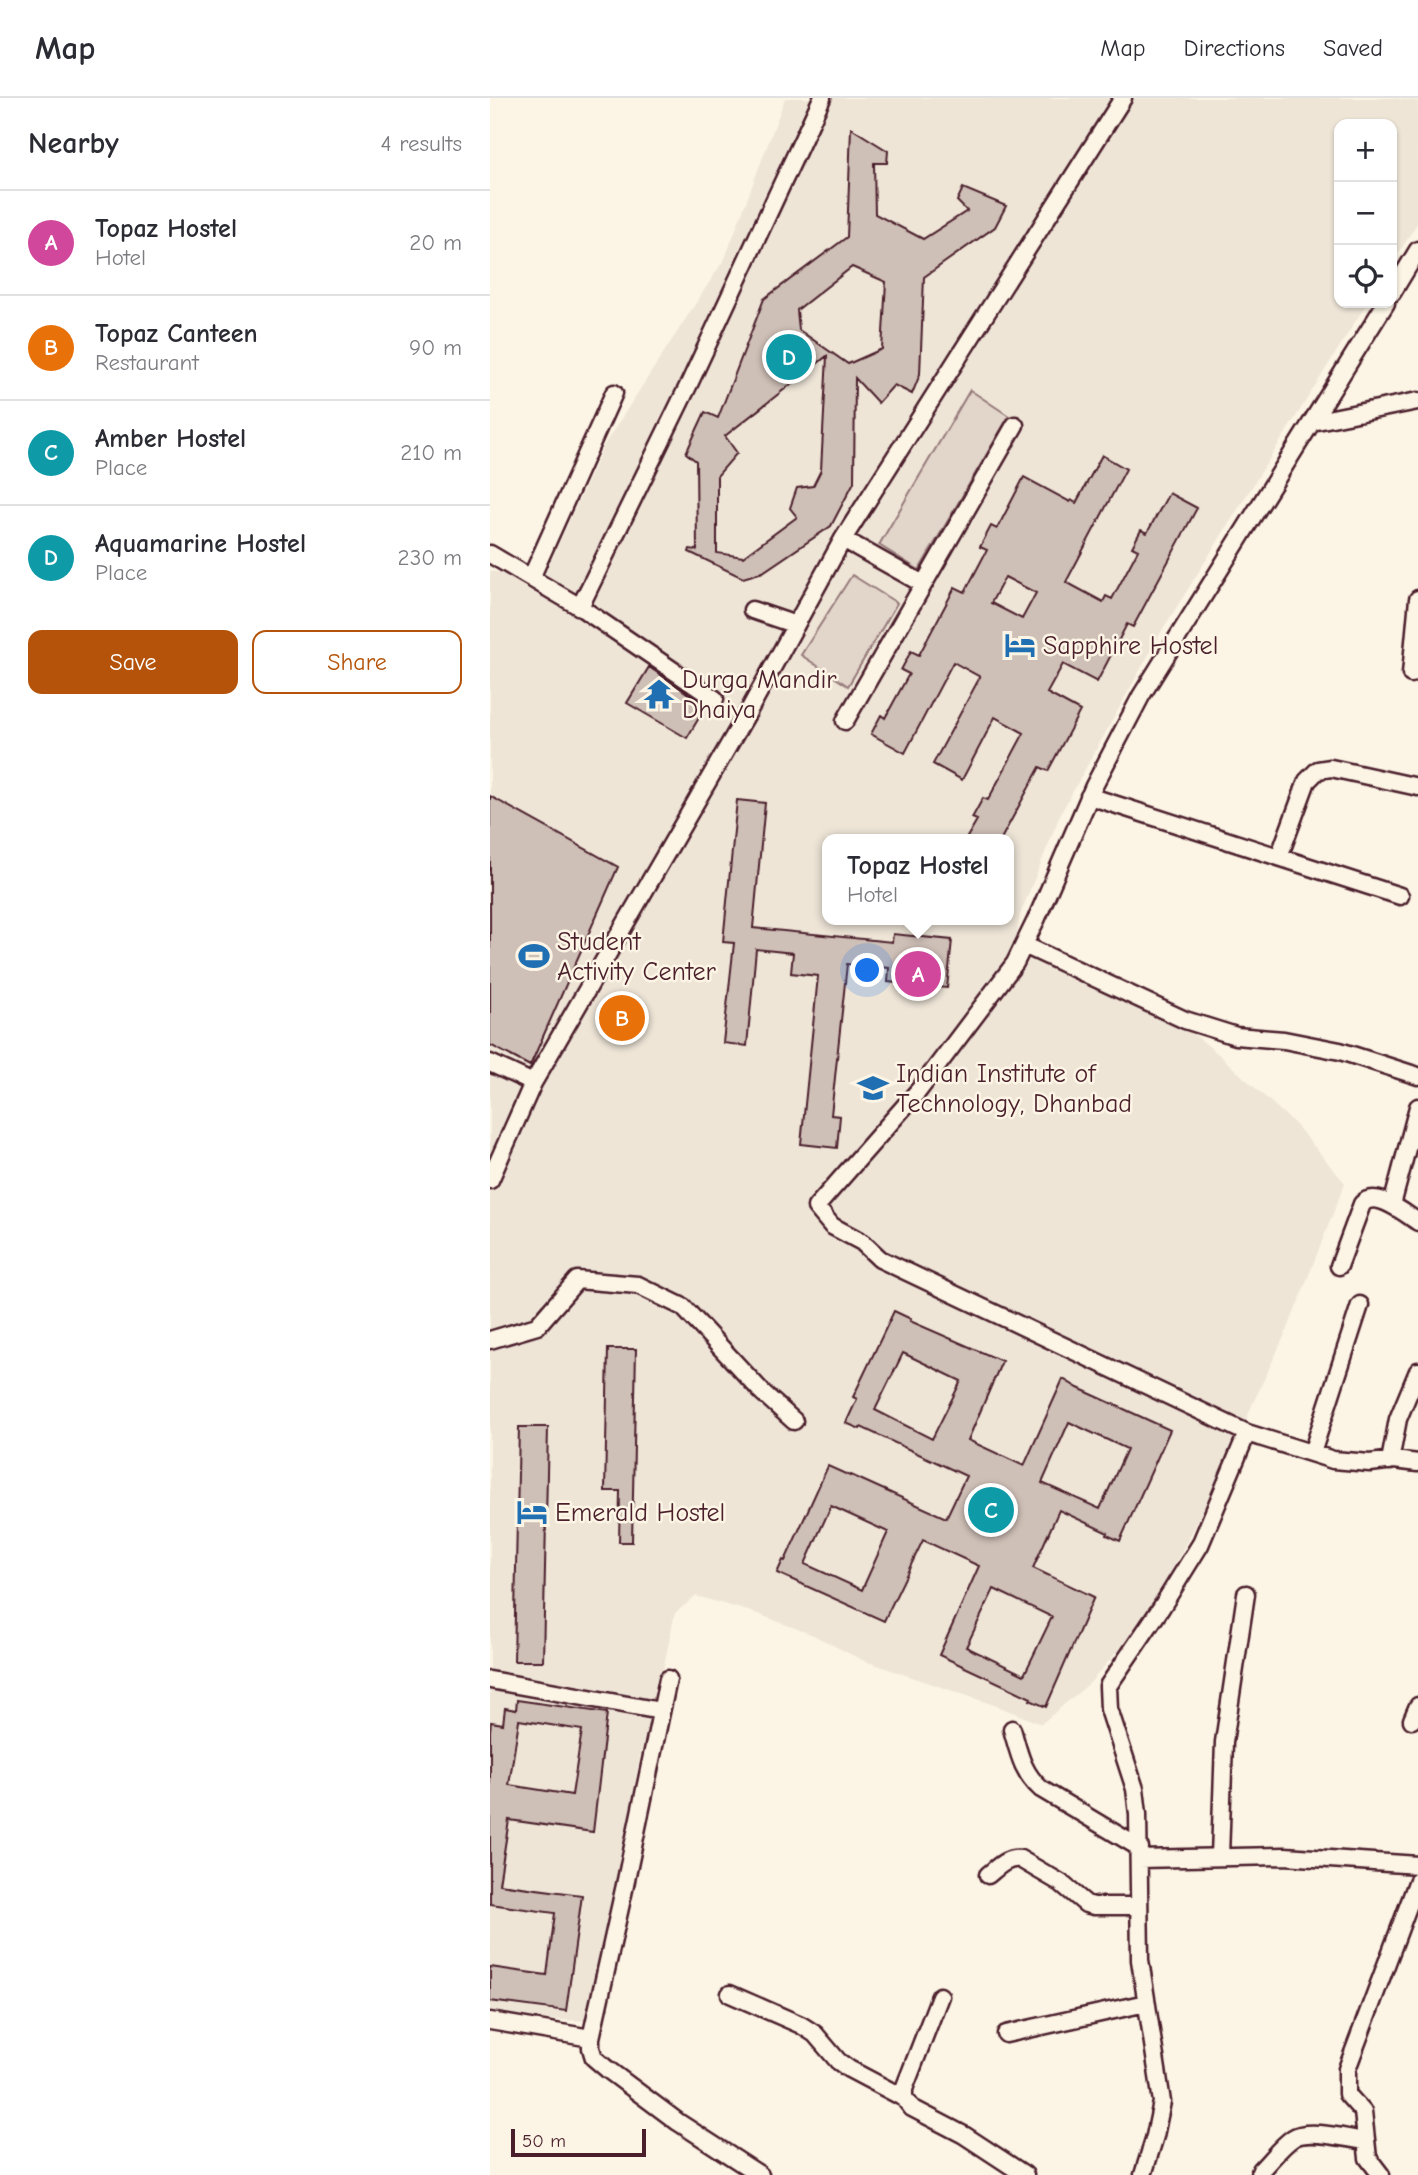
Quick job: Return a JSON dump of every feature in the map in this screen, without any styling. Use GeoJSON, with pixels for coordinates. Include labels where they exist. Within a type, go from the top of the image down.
{"type":"FeatureCollection","features":[{"type":"Feature","properties":{"kind":"street"},"geometry":{"type":"LineString","coordinates":[[580,607],[690,382],[822,98]]}},
{"type":"Feature","properties":{"kind":"street"},"geometry":{"type":"LineString","coordinates":[[490,1180],[533,1083],[748,712],[843,539],[1123,98]]}},
{"type":"Feature","properties":{"kind":"street"},"geometry":{"type":"LineString","coordinates":[[1397,285],[1418,250]]}},
{"type":"Feature","properties":{"kind":"street"},"geometry":{"type":"LineString","coordinates":[[1383,308],[1141,696],[1089,796],[1015,963],[919,1090],[816,1207],[832,1226],[862,1242],[880,1259],[1247,1433],[1333,1460],[1418,1463]]}},
{"type":"Feature","properties":{"kind":"street"},"geometry":{"type":"LineString","coordinates":[[531,578],[614,393]]}},
{"type":"Feature","properties":{"kind":"street"},"geometry":{"type":"LineString","coordinates":[[1312,422],[1418,401]]}},
{"type":"Feature","properties":{"kind":"street"},"geometry":{"type":"LineString","coordinates":[[845,721],[1015,425]]}},
{"type":"Feature","properties":{"kind":"street"},"geometry":{"type":"LineString","coordinates":[[843,539],[923,584]]}},
{"type":"Feature","properties":{"kind":"street"},"geometry":{"type":"LineString","coordinates":[[490,554],[580,607],[715,699]]}},
{"type":"Feature","properties":{"kind":"street"},"geometry":{"type":"LineString","coordinates":[[1411,674],[1418,599]]}},
{"type":"Feature","properties":{"kind":"street"},"geometry":{"type":"LineString","coordinates":[[752,610],[796,625]]}},
{"type":"Feature","properties":{"kind":"street"},"geometry":{"type":"LineString","coordinates":[[1279,857],[1307,780],[1318,770],[1331,768],[1418,787]]}},
{"type":"Feature","properties":{"kind":"street"},"geometry":{"type":"LineString","coordinates":[[1089,796],[1400,896]]}},
{"type":"Feature","properties":{"kind":"street"},"geometry":{"type":"LineString","coordinates":[[1024,945],[1185,1020],[1236,1036],[1284,1040],[1340,1051],[1418,1076]]}},
{"type":"Feature","properties":{"kind":"street"},"geometry":{"type":"LineString","coordinates":[[490,1063],[533,1083]]}},
{"type":"Feature","properties":{"kind":"street"},"geometry":{"type":"LineString","coordinates":[[1391,1205],[1418,1107]]}},
{"type":"Feature","properties":{"kind":"street"},"geometry":{"type":"LineString","coordinates":[[1339,1266],[1366,1199],[1373,1198],[1391,1205],[1418,1222]]}},
{"type":"Feature","properties":{"kind":"street"},"geometry":{"type":"LineString","coordinates":[[490,1340],[537,1326],[578,1280],[638,1285],[683,1307],[763,1393],[794,1420]]}},
{"type":"Feature","properties":{"kind":"street"},"geometry":{"type":"LineString","coordinates":[[1312,1453],[1360,1305]]}},
{"type":"Feature","properties":{"kind":"street"},"geometry":{"type":"LineString","coordinates":[[1390,1461],[1398,1419],[1418,1371]]}},
{"type":"Feature","properties":{"kind":"street"},"geometry":{"type":"LineString","coordinates":[[1143,2175],[1162,2102],[1140,1961],[1140,1853],[1135,1789],[1109,1709],[1108,1686],[1200,1545],[1247,1433]]}},
{"type":"Feature","properties":{"kind":"street"},"geometry":{"type":"LineString","coordinates":[[1220,1856],[1224,1742],[1246,1594]]}},
{"type":"Feature","properties":{"kind":"street"},"geometry":{"type":"LineString","coordinates":[[668,1679],[591,2048],[594,2058],[607,2069],[678,2122],[760,2175]]}},
{"type":"Feature","properties":{"kind":"street"},"geometry":{"type":"LineString","coordinates":[[490,1680],[661,1711]]}},
{"type":"Feature","properties":{"kind":"street"},"geometry":{"type":"LineString","coordinates":[[1012,1729],[1024,1768],[1035,1784],[1140,1853],[1285,1856],[1418,1865]]}},
{"type":"Feature","properties":{"kind":"street"},"geometry":{"type":"LineString","coordinates":[[988,1875],[1007,1860],[1020,1859],[1061,1883],[1086,1904],[1139,1906]]}},
{"type":"Feature","properties":{"kind":"street"},"geometry":{"type":"LineString","coordinates":[[1381,2175],[1368,2158],[1363,2112],[1348,2094],[1347,2069],[1418,1880]]}},
{"type":"Feature","properties":{"kind":"street"},"geometry":{"type":"LineString","coordinates":[[730,1994],[802,2025],[815,2034],[838,2062],[904,2098],[912,2108],[964,2135],[1025,2175]]}},
{"type":"Feature","properties":{"kind":"street"},"geometry":{"type":"LineString","coordinates":[[904,2098],[904,2089],[940,1996]]}},
{"type":"Feature","properties":{"kind":"street"},"geometry":{"type":"LineString","coordinates":[[1006,2034],[1146,2003]]}},
{"type":"Feature","properties":{"kind":"street"},"geometry":{"type":"LineString","coordinates":[[490,2021],[591,2038]]}},
{"type":"Feature","properties":{"kind":"street"},"geometry":{"type":"LineString","coordinates":[[1259,2175],[1294,2137],[1306,2134],[1366,2141]]}},
{"type":"Feature","properties":{"kind":"shaded area","name":"Indian Institute of Technology, Dhanbad"},"geometry":{"type":"Polygon","coordinates":[[[785,98],[1392,98],[1418,101],[1418,222],[1397,256],[1397,119],[1334,119],[1334,308],[1364,308],[1163,629],[1061,813],[1020,915],[1017,935],[1054,948],[1130,984],[1215,1051],[1296,1125],[1345,1183],[1289,1326],[1231,1458],[1147,1617],[1090,1683],[1041,1724],[997,1706],[862,1660],[813,1635],[758,1614],[696,1596],[675,1613],[660,1684],[640,1755],[592,2021],[490,2018],[490,571],[543,578],[604,445],[725,258],[785,98]]]}},
{"type":"Feature","properties":{"kind":"shaded area"},"geometry":{"type":"Polygon","coordinates":[[[970,390],[1009,416],[919,570],[879,545],[970,390]]]}},
{"type":"Feature","properties":{"kind":"shaded area"},"geometry":{"type":"Polygon","coordinates":[[[852,575],[897,603],[848,686],[801,655],[852,575]]]}},
{"type":"Feature","properties":{"kind":"building"},"geometry":{"type":"Polygon","coordinates":[[[851,128],[888,151],[887,163],[874,163],[875,214],[923,239],[967,211],[957,201],[963,188],[1006,206],[995,227],[924,277],[920,374],[912,394],[894,385],[878,403],[855,378],[854,482],[831,526],[763,572],[743,578],[689,552],[690,549],[697,550],[696,461],[686,453],[705,412],[718,418],[764,299],[847,237],[851,128]],[[852,267],[797,310],[799,330],[848,364],[882,349],[886,282],[852,267]],[[827,356],[725,436],[737,453],[717,476],[717,553],[743,557],[797,517],[790,508],[797,488],[813,486],[821,470],[827,356]]]}},
{"type":"Feature","properties":{"kind":"building","name":"Sapphire Hostel"},"geometry":{"type":"Polygon","coordinates":[[[1102,455],[1126,469],[1066,582],[1103,602],[1106,596],[1112,599],[1138,550],[1132,547],[1141,530],[1147,533],[1169,493],[1197,508],[1133,627],[1127,624],[1097,682],[1063,664],[1047,693],[1080,711],[1048,771],[1040,767],[1004,834],[969,834],[977,820],[972,818],[983,798],[988,800],[1024,733],[995,717],[962,780],[933,764],[980,677],[953,662],[905,753],[871,734],[881,715],[885,718],[909,674],[901,670],[911,651],[919,655],[955,587],[965,592],[987,550],[980,547],[991,526],[997,529],[1024,477],[1070,502],[1071,500],[1076,503],[1102,455]],[[1005,577],[991,603],[1022,619],[1036,593],[1005,577]]]}},
{"type":"Feature","properties":{"kind":"building"},"geometry":{"type":"Polygon","coordinates":[[[649,667],[706,706],[687,738],[627,703],[649,667]]]}},
{"type":"Feature","properties":{"kind":"building","name":"Student Activity Center"},"geometry":{"type":"Polygon","coordinates":[[[490,796],[618,867],[530,1066],[490,1045],[490,796]]]}},
{"type":"Feature","properties":{"kind":"building"},"geometry":{"type":"Polygon","coordinates":[[[737,800],[765,803],[753,928],[892,942],[893,934],[952,940],[947,988],[888,982],[889,968],[847,964],[831,1115],[840,1116],[837,1148],[801,1144],[818,976],[791,973],[793,953],[756,949],[747,1046],[723,1043],[734,943],[723,942],[737,800]]]}},
{"type":"Feature","properties":{"kind":"building"},"geometry":{"type":"Polygon","coordinates":[[[894,1311],[911,1319],[910,1321],[1002,1361],[968,1440],[1024,1466],[1063,1379],[1170,1430],[1120,1541],[1059,1510],[1033,1568],[1094,1597],[1046,1707],[939,1655],[979,1566],[923,1540],[884,1621],[777,1573],[828,1466],[946,1518],[966,1476],[861,1427],[860,1429],[846,1423],[857,1399],[853,1397],[894,1311]],[[903,1353],[875,1410],[932,1439],[961,1381],[903,1353]],[[1069,1422],[1042,1483],[1100,1509],[1127,1449],[1069,1422]],[[831,1506],[805,1564],[862,1590],[888,1532],[831,1506]],[[994,1589],[966,1647],[1024,1675],[1052,1617],[994,1589]]]}},
{"type":"Feature","properties":{"kind":"building"},"geometry":{"type":"Polygon","coordinates":[[[608,1349],[636,1349],[632,1542],[619,1542],[620,1491],[605,1491],[608,1349]]]}},
{"type":"Feature","properties":{"kind":"building"},"geometry":{"type":"Polygon","coordinates":[[[519,1427],[548,1427],[543,1661],[514,1661],[519,1427]]]}},
{"type":"Feature","properties":{"kind":"building"},"geometry":{"type":"Polygon","coordinates":[[[517,1700],[607,1713],[593,1832],[509,1820],[499,1884],[582,1895],[566,2011],[490,2001],[490,1967],[547,1975],[555,1913],[490,1904],[491,1722],[503,1724],[505,1708],[516,1710],[517,1700]],[[519,1720],[509,1785],[572,1795],[582,1730],[519,1720]]]}},
{"type":"Feature","properties":{"kind":"place","name":"Aquamarine Hostel"},"geometry":{"type":"Point","coordinates":[789,357]}},
{"type":"Feature","properties":{"kind":"place","name":"Sapphire Hostel"},"geometry":{"type":"Point","coordinates":[1020,645]}},
{"type":"Feature","properties":{"kind":"place","name":"Durga Mandir Dhaiya"},"geometry":{"type":"Point","coordinates":[659,694]}},
{"type":"Feature","properties":{"kind":"place","name":"Student Activity Center"},"geometry":{"type":"Point","coordinates":[534,956]}},
{"type":"Feature","properties":{"kind":"place","name":"Topaz Hostel"},"geometry":{"type":"Point","coordinates":[918,974]}},
{"type":"Feature","properties":{"kind":"place","name":"Topaz Canteen"},"geometry":{"type":"Point","coordinates":[622,1018]}},
{"type":"Feature","properties":{"kind":"place","name":"Indian Institute of Technology, Dhanbad"},"geometry":{"type":"Point","coordinates":[873,1088]}},
{"type":"Feature","properties":{"kind":"place","name":"Amber Hostel"},"geometry":{"type":"Point","coordinates":[991,1510]}},
{"type":"Feature","properties":{"kind":"place","name":"Emerald Hostel"},"geometry":{"type":"Point","coordinates":[532,1512]}}]}
